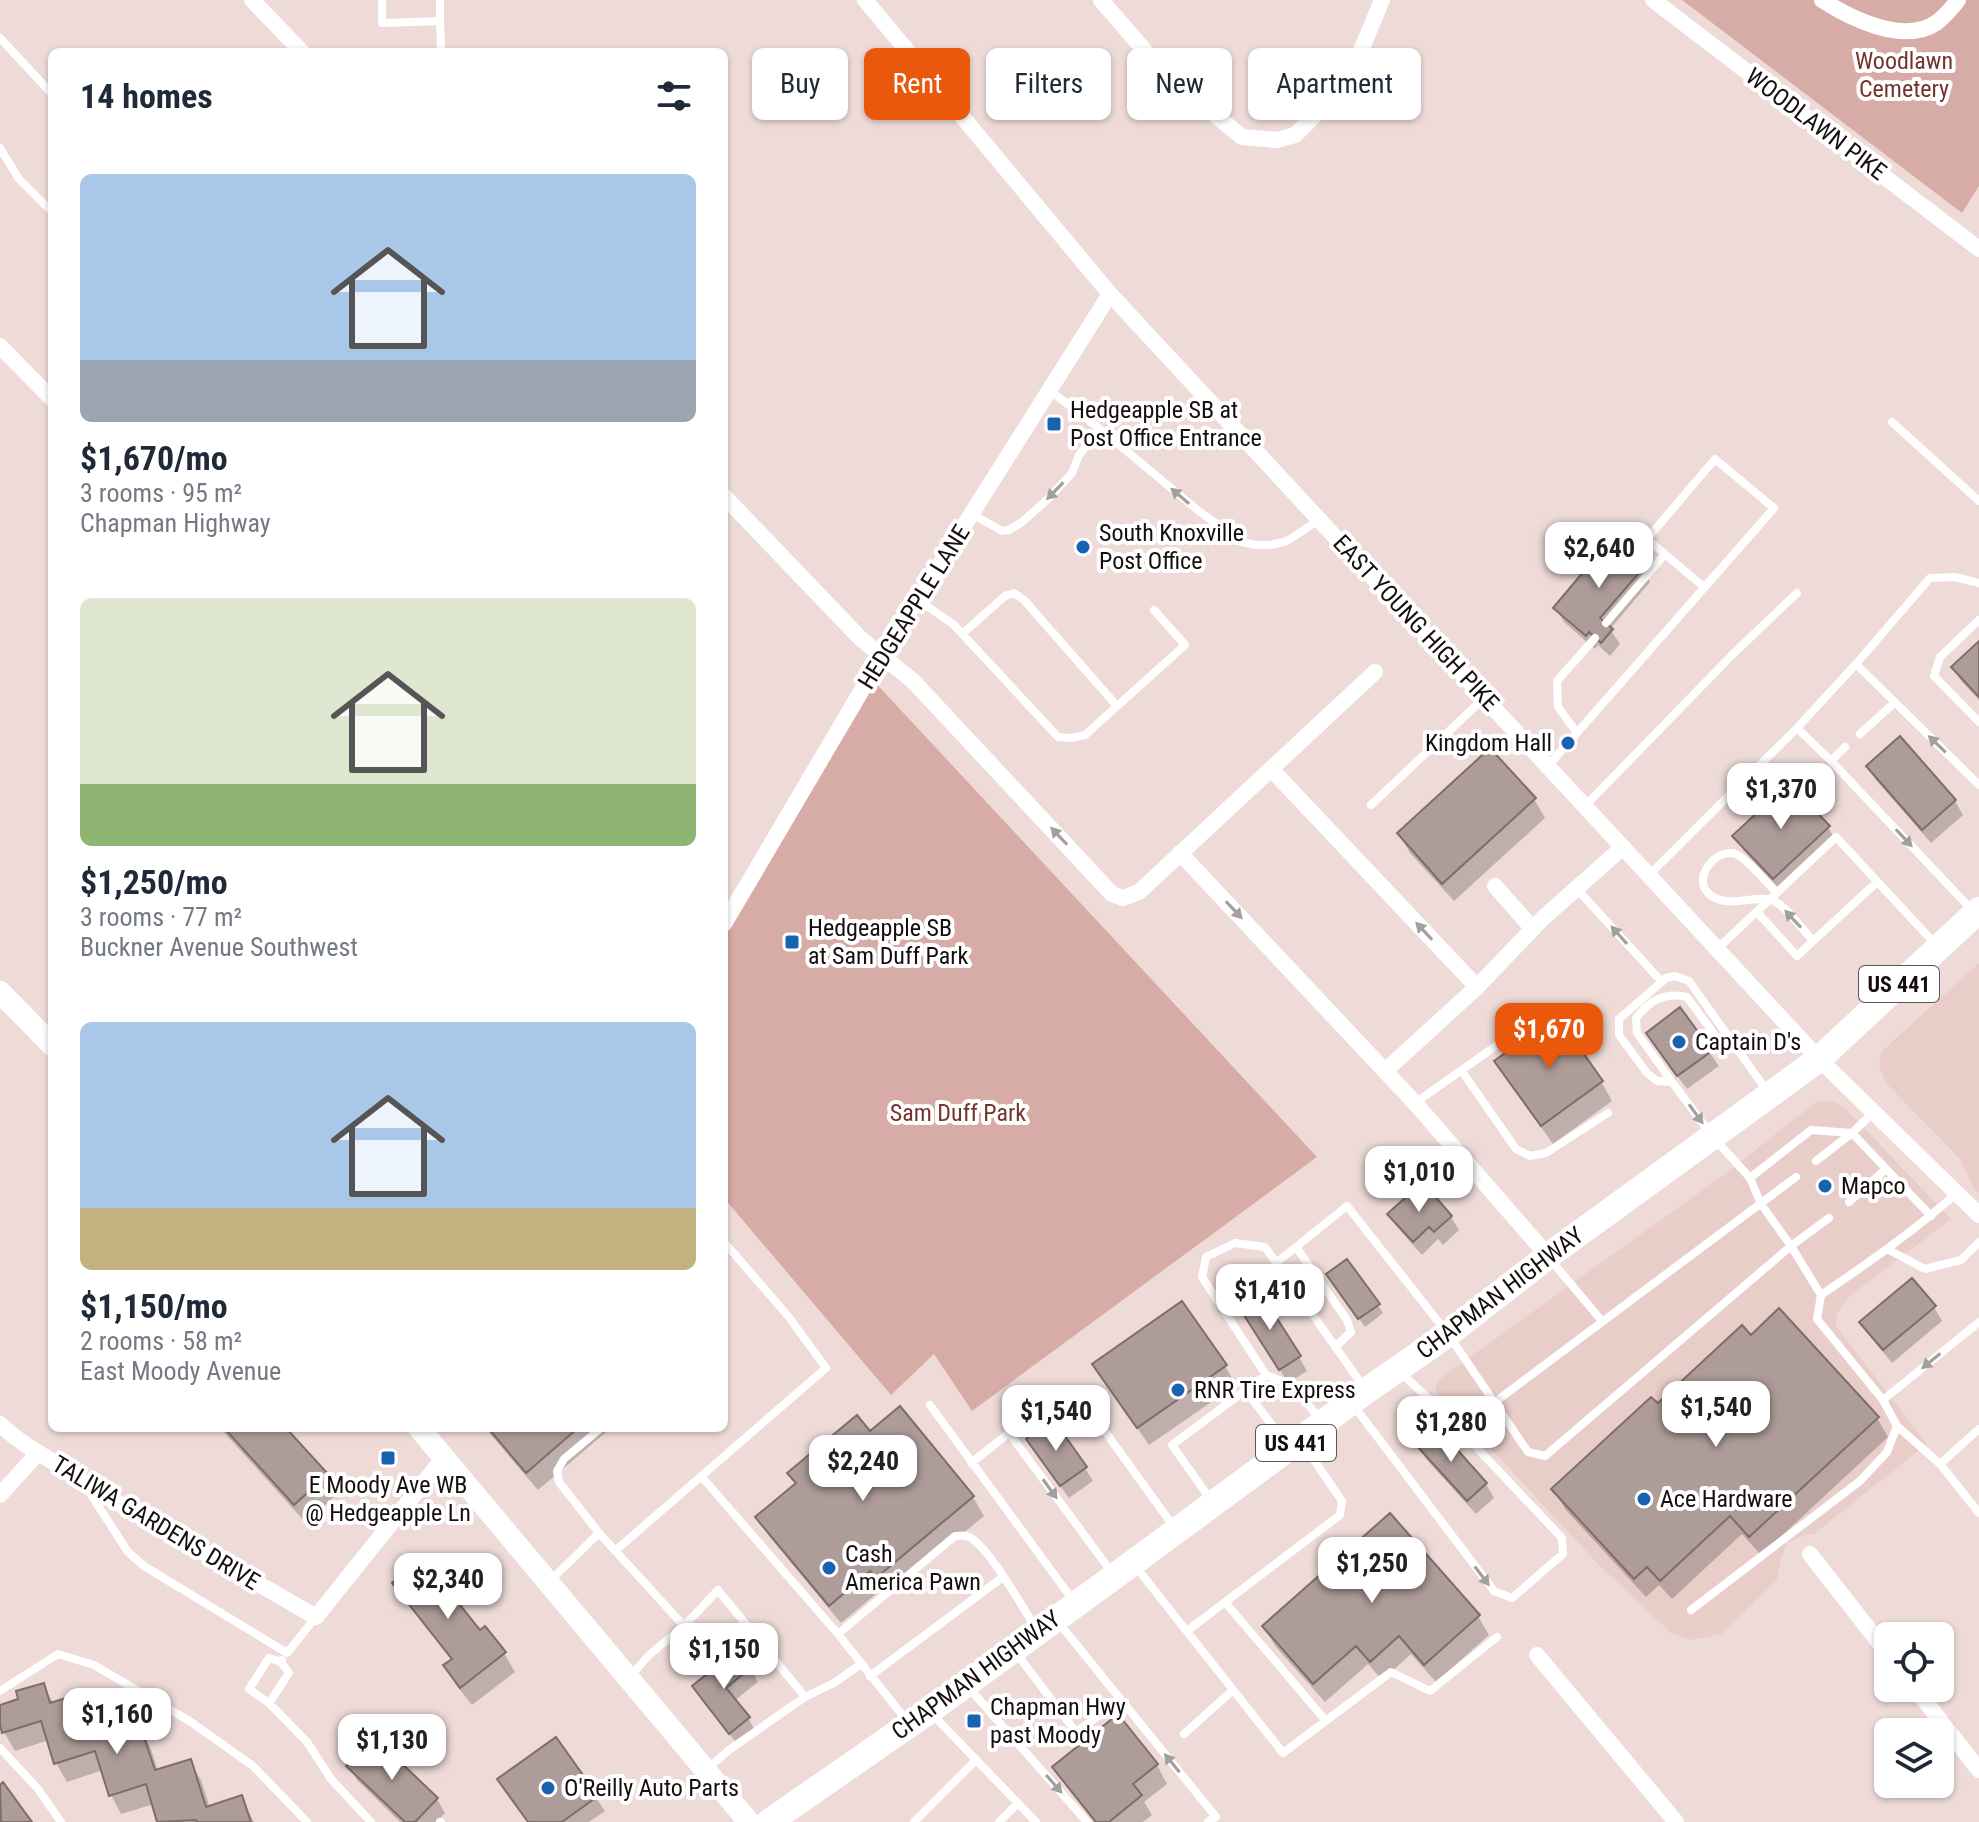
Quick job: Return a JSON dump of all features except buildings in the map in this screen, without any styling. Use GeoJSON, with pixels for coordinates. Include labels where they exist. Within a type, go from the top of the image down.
{"type":"FeatureCollection","features":[{"type":"Feature","properties":{"kind":"highway","name":"CHAPMAN HIGHWAY"},"geometry":{"type":"LineString","coordinates":[[769,1822],[1124,1570],[1819,1059],[1977,912]]}},
{"type":"Feature","properties":{"kind":"main road"},"geometry":{"type":"LineString","coordinates":[[0,992],[48,1041]]}},
{"type":"Feature","properties":{"kind":"main road"},"geometry":{"type":"LineString","coordinates":[[423,1432],[749,1822]]}},
{"type":"Feature","properties":{"kind":"street"},"geometry":{"type":"LineString","coordinates":[[252,0],[298,48]]}},
{"type":"Feature","properties":{"kind":"street","name":"EAST YOUNG HIGH PIKE"},"geometry":{"type":"LineString","coordinates":[[865,0],[1110,294],[1819,1059],[1977,1210]]}},
{"type":"Feature","properties":{"kind":"street"},"geometry":{"type":"LineString","coordinates":[[1101,0],[1164,73],[1242,137],[1277,140],[1295,135],[1348,82],[1382,0]]}},
{"type":"Feature","properties":{"kind":"street","name":"WOODLAWN PIKE"},"geometry":{"type":"LineString","coordinates":[[1653,0],[1979,249]]}},
{"type":"Feature","properties":{"kind":"street"},"geometry":{"type":"LineString","coordinates":[[1822,0],[1847,16],[1895,31],[1934,25],[1958,0]]}},
{"type":"Feature","properties":{"kind":"street","name":"HEDGEAPPLE LANE"},"geometry":{"type":"LineString","coordinates":[[728,917],[882,656],[1110,294]]}},
{"type":"Feature","properties":{"kind":"street"},"geometry":{"type":"LineString","coordinates":[[0,346],[48,395]]}},
{"type":"Feature","properties":{"kind":"street"},"geometry":{"type":"LineString","coordinates":[[728,500],[860,638],[913,681],[1112,894],[1123,898],[1139,892],[1375,672]]}},
{"type":"Feature","properties":{"kind":"street"},"geometry":{"type":"LineString","coordinates":[[1271,769],[1477,987]]}},
{"type":"Feature","properties":{"kind":"street"},"geometry":{"type":"LineString","coordinates":[[1385,1071],[1623,847]]}},
{"type":"Feature","properties":{"kind":"street"},"geometry":{"type":"LineString","coordinates":[[1180,853],[1415,1103],[1548,1256]]}},
{"type":"Feature","properties":{"kind":"street"},"geometry":{"type":"LineString","coordinates":[[1495,886],[1533,929]]}},
{"type":"Feature","properties":{"kind":"street","name":"TALIWA GARDENS DRIVE"},"geometry":{"type":"LineString","coordinates":[[0,1424],[14,1438],[83,1483],[316,1617]]}},
{"type":"Feature","properties":{"kind":"street"},"geometry":{"type":"LineString","coordinates":[[0,1495],[38,1453]]}},
{"type":"Feature","properties":{"kind":"street"},"geometry":{"type":"LineString","coordinates":[[316,1617],[445,1456]]}},
{"type":"Feature","properties":{"kind":"street"},"geometry":{"type":"LineString","coordinates":[[1810,1554],[1874,1636]]}},
{"type":"Feature","properties":{"kind":"street"},"geometry":{"type":"LineString","coordinates":[[1537,1655],[1676,1822]]}},
{"type":"Feature","properties":{"kind":"street"},"geometry":{"type":"LineString","coordinates":[[1926,1702],[1979,1770]]}},
{"type":"Feature","properties":{"kind":"lane"},"geometry":{"type":"LineString","coordinates":[[382,0],[382,23],[440,21]]}},
{"type":"Feature","properties":{"kind":"lane"},"geometry":{"type":"LineString","coordinates":[[440,0],[441,48]]}},
{"type":"Feature","properties":{"kind":"lane"},"geometry":{"type":"LineString","coordinates":[[0,38],[48,90]]}},
{"type":"Feature","properties":{"kind":"lane"},"geometry":{"type":"LineString","coordinates":[[0,148],[19,179],[48,208]]}},
{"type":"Feature","properties":{"kind":"lane"},"geometry":{"type":"LineString","coordinates":[[1049,390],[1200,512],[1242,542],[1271,545],[1287,541],[1319,519]]}},
{"type":"Feature","properties":{"kind":"lane"},"geometry":{"type":"LineString","coordinates":[[1892,422],[1979,501]]}},
{"type":"Feature","properties":{"kind":"lane"},"geometry":{"type":"LineString","coordinates":[[972,514],[1002,531],[1022,522],[1072,473],[1079,455],[1100,429]]}},
{"type":"Feature","properties":{"kind":"lane"},"geometry":{"type":"LineString","coordinates":[[1548,766],[1774,508],[1715,459],[1647,539],[1704,587]]}},
{"type":"Feature","properties":{"kind":"lane"},"geometry":{"type":"LineString","coordinates":[[1606,623],[1665,554]]}},
{"type":"Feature","properties":{"kind":"lane"},"geometry":{"type":"LineString","coordinates":[[1649,875],[1797,728],[1930,578],[1955,577],[1979,583]]}},
{"type":"Feature","properties":{"kind":"lane"},"geometry":{"type":"LineString","coordinates":[[962,634],[1005,596],[1014,593],[1024,600],[1117,706]]}},
{"type":"Feature","properties":{"kind":"lane"},"geometry":{"type":"LineString","coordinates":[[1585,806],[1797,593]]}},
{"type":"Feature","properties":{"kind":"lane"},"geometry":{"type":"LineString","coordinates":[[918,599],[953,624],[1058,737],[1071,738],[1085,735],[1185,645],[1154,610]]}},
{"type":"Feature","properties":{"kind":"lane"},"geometry":{"type":"LineString","coordinates":[[1979,620],[1940,657],[1934,676],[1979,722]]}},
{"type":"Feature","properties":{"kind":"lane"},"geometry":{"type":"LineString","coordinates":[[1577,733],[1558,707],[1557,681],[1595,638]]}},
{"type":"Feature","properties":{"kind":"lane"},"geometry":{"type":"LineString","coordinates":[[1856,664],[1979,785]]}},
{"type":"Feature","properties":{"kind":"lane"},"geometry":{"type":"LineString","coordinates":[[1371,805],[1485,698]]}},
{"type":"Feature","properties":{"kind":"lane"},"geometry":{"type":"LineString","coordinates":[[1860,734],[1894,703]]}},
{"type":"Feature","properties":{"kind":"lane"},"geometry":{"type":"LineString","coordinates":[[1797,728],[1977,912]]}},
{"type":"Feature","properties":{"kind":"lane"},"geometry":{"type":"LineString","coordinates":[[1831,761],[1845,747]]}},
{"type":"Feature","properties":{"kind":"lane"},"geometry":{"type":"LineString","coordinates":[[1717,949],[1836,837],[1938,948]]}},
{"type":"Feature","properties":{"kind":"lane"},"geometry":{"type":"LineString","coordinates":[[1774,896],[1723,901],[1707,892],[1703,884],[1705,871],[1712,861],[1735,853],[1743,859],[1813,941]]}},
{"type":"Feature","properties":{"kind":"lane"},"geometry":{"type":"LineString","coordinates":[[1757,912],[1797,956],[1877,882]]}},
{"type":"Feature","properties":{"kind":"lane"},"geometry":{"type":"LineString","coordinates":[[1576,888],[1662,982]]}},
{"type":"Feature","properties":{"kind":"lane"},"geometry":{"type":"LineString","coordinates":[[1672,1082],[1657,1081],[1647,1073],[1619,1035],[1618,1026],[1619,1019],[1666,978],[1675,976],[1689,981],[1770,1095]]}},
{"type":"Feature","properties":{"kind":"lane"},"geometry":{"type":"LineString","coordinates":[[1732,1044],[1717,1038],[1687,997],[1676,994],[1647,1005],[1636,1018],[1637,1033],[1713,1137],[1750,1178],[1761,1204],[1821,1295],[1817,1319],[1883,1400],[1897,1426],[1940,1464],[1979,1513]]}},
{"type":"Feature","properties":{"kind":"lane"},"geometry":{"type":"LineString","coordinates":[[1415,1103],[1534,1019]]}},
{"type":"Feature","properties":{"kind":"lane"},"geometry":{"type":"LineString","coordinates":[[1461,1070],[1516,1149],[1530,1156],[1546,1153],[1608,1113]]}},
{"type":"Feature","properties":{"kind":"lane"},"geometry":{"type":"LineString","coordinates":[[1816,1161],[1874,1112]]}},
{"type":"Feature","properties":{"kind":"lane"},"geometry":{"type":"LineString","coordinates":[[1750,1178],[1811,1130],[1852,1133],[1931,1216]]}},
{"type":"Feature","properties":{"kind":"lane"},"geometry":{"type":"LineString","coordinates":[[1849,1202],[1886,1169]]}},
{"type":"Feature","properties":{"kind":"lane"},"geometry":{"type":"LineString","coordinates":[[1495,1402],[1796,1177]]}},
{"type":"Feature","properties":{"kind":"lane"},"geometry":{"type":"LineString","coordinates":[[1821,1295],[1931,1216],[1957,1193]]}},
{"type":"Feature","properties":{"kind":"lane"},"geometry":{"type":"LineString","coordinates":[[1276,1263],[1347,1206],[1448,1334],[1528,1452],[1545,1456],[1791,1246],[1829,1218]]}},
{"type":"Feature","properties":{"kind":"lane"},"geometry":{"type":"LineString","coordinates":[[1887,1249],[1925,1269],[1961,1260],[1979,1242]]}},
{"type":"Feature","properties":{"kind":"lane"},"geometry":{"type":"LineString","coordinates":[[1323,1423],[1292,1385],[1266,1375],[1202,1277],[1206,1257],[1235,1243],[1265,1247],[1335,1347],[1358,1396],[1494,1591],[1512,1598],[1563,1554],[1562,1538],[1397,1368]]}},
{"type":"Feature","properties":{"kind":"lane"},"geometry":{"type":"LineString","coordinates":[[615,1551],[826,1368],[788,1316],[728,1247]]}},
{"type":"Feature","properties":{"kind":"lane"},"geometry":{"type":"LineString","coordinates":[[1296,1247],[1347,1320],[1351,1332],[1335,1347]]}},
{"type":"Feature","properties":{"kind":"lane"},"geometry":{"type":"LineString","coordinates":[[1548,1256],[1602,1321]]}},
{"type":"Feature","properties":{"kind":"lane"},"geometry":{"type":"LineString","coordinates":[[1883,1400],[1979,1322]]}},
{"type":"Feature","properties":{"kind":"lane"},"geometry":{"type":"LineString","coordinates":[[1213,1504],[1172,1445],[1266,1375]]}},
{"type":"Feature","properties":{"kind":"lane"},"geometry":{"type":"LineString","coordinates":[[971,1463],[1009,1433],[1014,1417],[1050,1390],[1075,1390],[1177,1531]]}},
{"type":"Feature","properties":{"kind":"lane"},"geometry":{"type":"LineString","coordinates":[[1187,1631],[1340,1515],[1342,1501],[1245,1390]]}},
{"type":"Feature","properties":{"kind":"lane"},"geometry":{"type":"LineString","coordinates":[[930,1405],[971,1463],[1056,1618],[1216,1817],[1208,1822]]}},
{"type":"Feature","properties":{"kind":"lane"},"geometry":{"type":"LineString","coordinates":[[1691,1610],[1860,1481],[1887,1452],[1897,1426]]}},
{"type":"Feature","properties":{"kind":"lane"},"geometry":{"type":"LineString","coordinates":[[1940,1464],[1979,1429]]}},
{"type":"Feature","properties":{"kind":"lane"},"geometry":{"type":"LineString","coordinates":[[596,1432],[564,1459],[557,1471],[559,1482],[599,1533],[684,1626]]}},
{"type":"Feature","properties":{"kind":"lane"},"geometry":{"type":"LineString","coordinates":[[1009,1433],[1124,1570],[1187,1631],[1283,1753],[1391,1672],[1430,1691],[1497,1637]]}},
{"type":"Feature","properties":{"kind":"lane"},"geometry":{"type":"LineString","coordinates":[[701,1476],[838,1634],[870,1676],[919,1718],[976,1760],[1036,1822]]}},
{"type":"Feature","properties":{"kind":"lane"},"geometry":{"type":"LineString","coordinates":[[83,1483],[128,1552],[144,1566],[287,1653]]}},
{"type":"Feature","properties":{"kind":"lane"},"geometry":{"type":"LineString","coordinates":[[549,1583],[599,1533]]}},
{"type":"Feature","properties":{"kind":"lane"},"geometry":{"type":"LineString","coordinates":[[838,1634],[955,1536],[964,1535],[991,1558],[1003,1577],[1056,1618]]}},
{"type":"Feature","properties":{"kind":"lane"},"geometry":{"type":"LineString","coordinates":[[870,1676],[1003,1577]]}},
{"type":"Feature","properties":{"kind":"lane"},"geometry":{"type":"LineString","coordinates":[[628,1679],[718,1590],[805,1697]]}},
{"type":"Feature","properties":{"kind":"lane"},"geometry":{"type":"LineString","coordinates":[[1225,1602],[1326,1721]]}},
{"type":"Feature","properties":{"kind":"lane"},"geometry":{"type":"LineString","coordinates":[[281,1662],[316,1617]]}},
{"type":"Feature","properties":{"kind":"lane"},"geometry":{"type":"LineString","coordinates":[[1013,1649],[1076,1732],[1121,1700]]}},
{"type":"Feature","properties":{"kind":"lane"},"geometry":{"type":"LineString","coordinates":[[0,1691],[58,1654],[94,1665],[191,1722],[253,1766],[307,1822]]}},
{"type":"Feature","properties":{"kind":"lane"},"geometry":{"type":"LineString","coordinates":[[269,1703],[289,1673],[281,1662],[269,1658],[249,1689],[269,1703],[307,1742],[331,1779],[371,1822]]}},
{"type":"Feature","properties":{"kind":"lane"},"geometry":{"type":"LineString","coordinates":[[705,1770],[805,1697],[834,1683],[861,1664]]}},
{"type":"Feature","properties":{"kind":"lane"},"geometry":{"type":"LineString","coordinates":[[965,1684],[1087,1822]]}},
{"type":"Feature","properties":{"kind":"lane"},"geometry":{"type":"LineString","coordinates":[[1184,1734],[1233,1690]]}},
{"type":"Feature","properties":{"kind":"lane"},"geometry":{"type":"LineString","coordinates":[[0,1748],[38,1789],[61,1822]]}},
{"type":"Feature","properties":{"kind":"lane"},"geometry":{"type":"LineString","coordinates":[[914,1822],[976,1760]]}},
{"type":"Feature","properties":{"kind":"lane"},"geometry":{"type":"LineString","coordinates":[[999,1822],[1018,1803]]}},
{"type":"Feature","properties":{"kind":"shaded area"},"geometry":{"type":"Polygon","coordinates":[[[1979,963],[1979,1193],[1961,1160],[1885,1082],[1879,1065],[1881,1052],[1979,963]]]}},
{"type":"Feature","properties":{"kind":"shaded area"},"geometry":{"type":"Polygon","coordinates":[[[1836,1102],[1847,1110],[1951,1219],[1851,1295],[1837,1313],[1836,1326],[1927,1444],[1813,1535],[1806,1534],[1787,1543],[1777,1580],[1721,1634],[1692,1640],[1672,1634],[1599,1565],[1437,1394],[1435,1386],[1442,1377],[1725,1174],[1815,1103],[1836,1102]]]}},
{"type":"Feature","properties":{"kind":"green space","name":"Woodlawn Cemetery"},"geometry":{"type":"Polygon","coordinates":[[[1682,0],[1979,0],[1979,186],[1962,213],[1682,0]]]}},
{"type":"Feature","properties":{"kind":"green space","name":"Sam Duff Park"},"geometry":{"type":"Polygon","coordinates":[[[870,677],[1317,1157],[972,1411],[934,1354],[891,1395],[728,1203],[728,917],[870,677]]]}},
{"type":"Feature","properties":{"kind":"place","name":"Hedgeapple SB at Post Office Entrance"},"geometry":{"type":"Point","coordinates":[1054,424]}},
{"type":"Feature","properties":{"kind":"place","name":"South Knoxville Post Office"},"geometry":{"type":"Point","coordinates":[1083,547]}},
{"type":"Feature","properties":{"kind":"place","name":"Kingdom Hall"},"geometry":{"type":"Point","coordinates":[1568,743]}},
{"type":"Feature","properties":{"kind":"place","name":"Hedgeapple SB at Sam Duff Park"},"geometry":{"type":"Point","coordinates":[792,942]}},
{"type":"Feature","properties":{"kind":"place","name":"Captain D's"},"geometry":{"type":"Point","coordinates":[1679,1042]}},
{"type":"Feature","properties":{"kind":"place","name":"Mapco"},"geometry":{"type":"Point","coordinates":[1825,1186]}},
{"type":"Feature","properties":{"kind":"place","name":"RNR Tire Express"},"geometry":{"type":"Point","coordinates":[1178,1390]}},
{"type":"Feature","properties":{"kind":"place","name":"E Moody Ave WB @ Hedgeapple Ln"},"geometry":{"type":"Point","coordinates":[388,1458]}},
{"type":"Feature","properties":{"kind":"place","name":"Ace Hardware"},"geometry":{"type":"Point","coordinates":[1644,1499]}},
{"type":"Feature","properties":{"kind":"place","name":"Cash America Pawn"},"geometry":{"type":"Point","coordinates":[829,1568]}},
{"type":"Feature","properties":{"kind":"place","name":"Chapman Hwy past Moody"},"geometry":{"type":"Point","coordinates":[974,1721]}},
{"type":"Feature","properties":{"kind":"place","name":"O'Reilly Auto Parts"},"geometry":{"type":"Point","coordinates":[548,1788]}}]}
